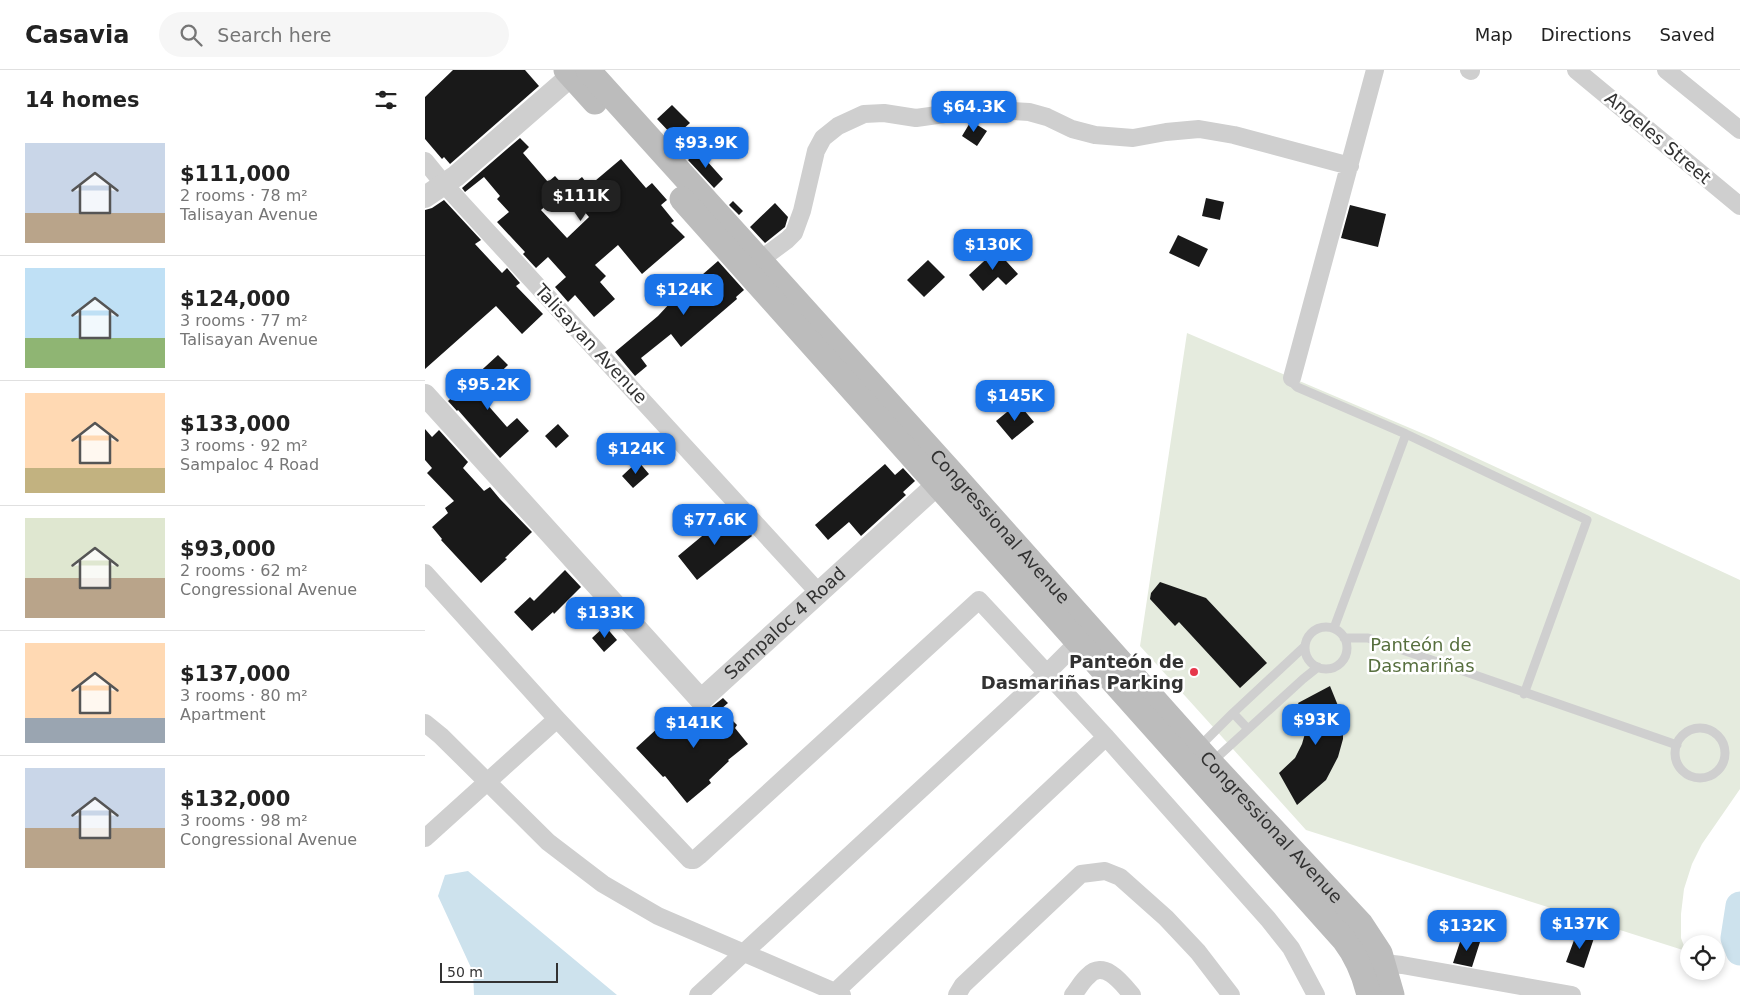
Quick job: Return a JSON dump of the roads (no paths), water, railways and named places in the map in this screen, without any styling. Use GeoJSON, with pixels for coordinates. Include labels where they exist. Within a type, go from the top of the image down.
{"type":"FeatureCollection","features":[{"type":"Feature","properties":{"kind":"main road","name":"Congressional Avenue"},"geometry":{"type":"LineString","coordinates":[[576,71],[760,260],[945,478],[1078,642],[1199,760],[1361,924],[1372,938],[1373,965],[1369,995]]}},
{"type":"Feature","properties":{"kind":"main road","name":"Congressional Avenue"},"geometry":{"type":"LineString","coordinates":[[576,71],[1199,760]]}},
{"type":"Feature","properties":{"kind":"main road","name":"Congressional Avenue"},"geometry":{"type":"LineString","coordinates":[[1373,965],[1392,995]]}},
{"type":"Feature","properties":{"kind":"street"},"geometry":{"type":"LineString","coordinates":[[1292,378],[1375,70]]}},
{"type":"Feature","properties":{"kind":"street","name":"Angeles Street"},"geometry":{"type":"LineString","coordinates":[[1576,70],[1740,206]]}},
{"type":"Feature","properties":{"kind":"street"},"geometry":{"type":"LineString","coordinates":[[1666,70],[1740,130]]}},
{"type":"Feature","properties":{"kind":"street"},"geometry":{"type":"LineString","coordinates":[[425,197],[455,176],[576,71]]}},
{"type":"Feature","properties":{"kind":"street"},"geometry":{"type":"LineString","coordinates":[[760,260],[787,240],[793,233],[803,211],[816,151],[823,138],[838,126],[864,114],[884,113],[917,118],[980,109],[1029,112],[1047,116],[1072,129],[1095,135],[1133,138],[1165,132],[1199,129],[1234,136],[1350,166]]}},
{"type":"Feature","properties":{"kind":"street","name":"Talisayan Avenue"},"geometry":{"type":"LineString","coordinates":[[425,161],[443,183],[819,593]]}},
{"type":"Feature","properties":{"kind":"street","name":"Sampaloc 4 Road"},"geometry":{"type":"LineString","coordinates":[[425,395],[701,700],[945,478]]}},
{"type":"Feature","properties":{"kind":"street"},"geometry":{"type":"LineString","coordinates":[[425,574],[688,859],[694,860],[979,600],[1106,737],[1268,919],[1291,948],[1316,995]]}},
{"type":"Feature","properties":{"kind":"street"},"geometry":{"type":"LineString","coordinates":[[698,995],[1047,673],[1078,642]]}},
{"type":"Feature","properties":{"kind":"street"},"geometry":{"type":"LineString","coordinates":[[426,835],[557,719]]}},
{"type":"Feature","properties":{"kind":"street"},"geometry":{"type":"LineString","coordinates":[[425,723],[441,736],[548,842],[603,884],[658,916],[838,994],[1106,737]]}},
{"type":"Feature","properties":{"kind":"street"},"geometry":{"type":"LineString","coordinates":[[957,995],[963,985],[1081,874],[1105,871],[1120,877],[1166,918],[1198,952],[1231,995]]}},
{"type":"Feature","properties":{"kind":"street"},"geometry":{"type":"LineString","coordinates":[[1373,965],[1572,995]]}},
{"type":"Feature","properties":{"kind":"street"},"geometry":{"type":"LineString","coordinates":[[1073,995],[1088,974],[1097,970],[1106,971],[1118,978],[1132,995]]}},
{"type":"Feature","properties":{"kind":"lane"},"geometry":{"type":"LineString","coordinates":[[1292,378],[1293,383],[1297,387],[1406,434],[1587,520],[1524,694]]}},
{"type":"Feature","properties":{"kind":"lane"},"geometry":{"type":"LineString","coordinates":[[1334,628],[1406,434]]}},
{"type":"Feature","properties":{"kind":"lane"},"geometry":{"type":"LineString","coordinates":[[1199,760],[1233,713],[1305,646],[1310,634],[1315,630],[1321,627],[1334,628],[1344,638],[1347,652],[1339,664],[1333,668],[1325,669],[1318,667],[1308,659],[1305,646]]}},
{"type":"Feature","properties":{"kind":"lane"},"geometry":{"type":"LineString","coordinates":[[1344,638],[1368,638],[1524,694],[1677,745]]}},
{"type":"Feature","properties":{"kind":"lane"},"geometry":{"type":"LineString","coordinates":[[1199,760],[1247,729],[1318,667]]}},
{"type":"Feature","properties":{"kind":"lane"},"geometry":{"type":"LineString","coordinates":[[1233,713],[1247,729]]}},
{"type":"Feature","properties":{"kind":"lane"},"geometry":{"type":"LineString","coordinates":[[1695,729],[1704,729],[1719,737],[1725,753],[1724,761],[1720,768],[1707,777],[1692,776],[1685,773],[1676,760],[1677,745],[1687,732],[1695,729]]}},
{"type":"Feature","properties":{"kind":"water"},"geometry":{"type":"Polygon","coordinates":[[[468,871],[617,995],[474,995],[473,972],[438,896],[445,875],[468,871]]]}},
{"type":"Feature","properties":{"kind":"waterway"},"geometry":{"type":"LineString","coordinates":[[1740,906],[1735,938],[1740,951]]}},
{"type":"Feature","properties":{"kind":"place","name":"Panteón de Dasmariñas Parking"},"geometry":{"type":"Point","coordinates":[1194,672]}},
{"type":"Feature","properties":{"kind":"park label","name":"Panteón de Dasmariñas"},"geometry":{"type":"Point","coordinates":[1421,655]}}]}
